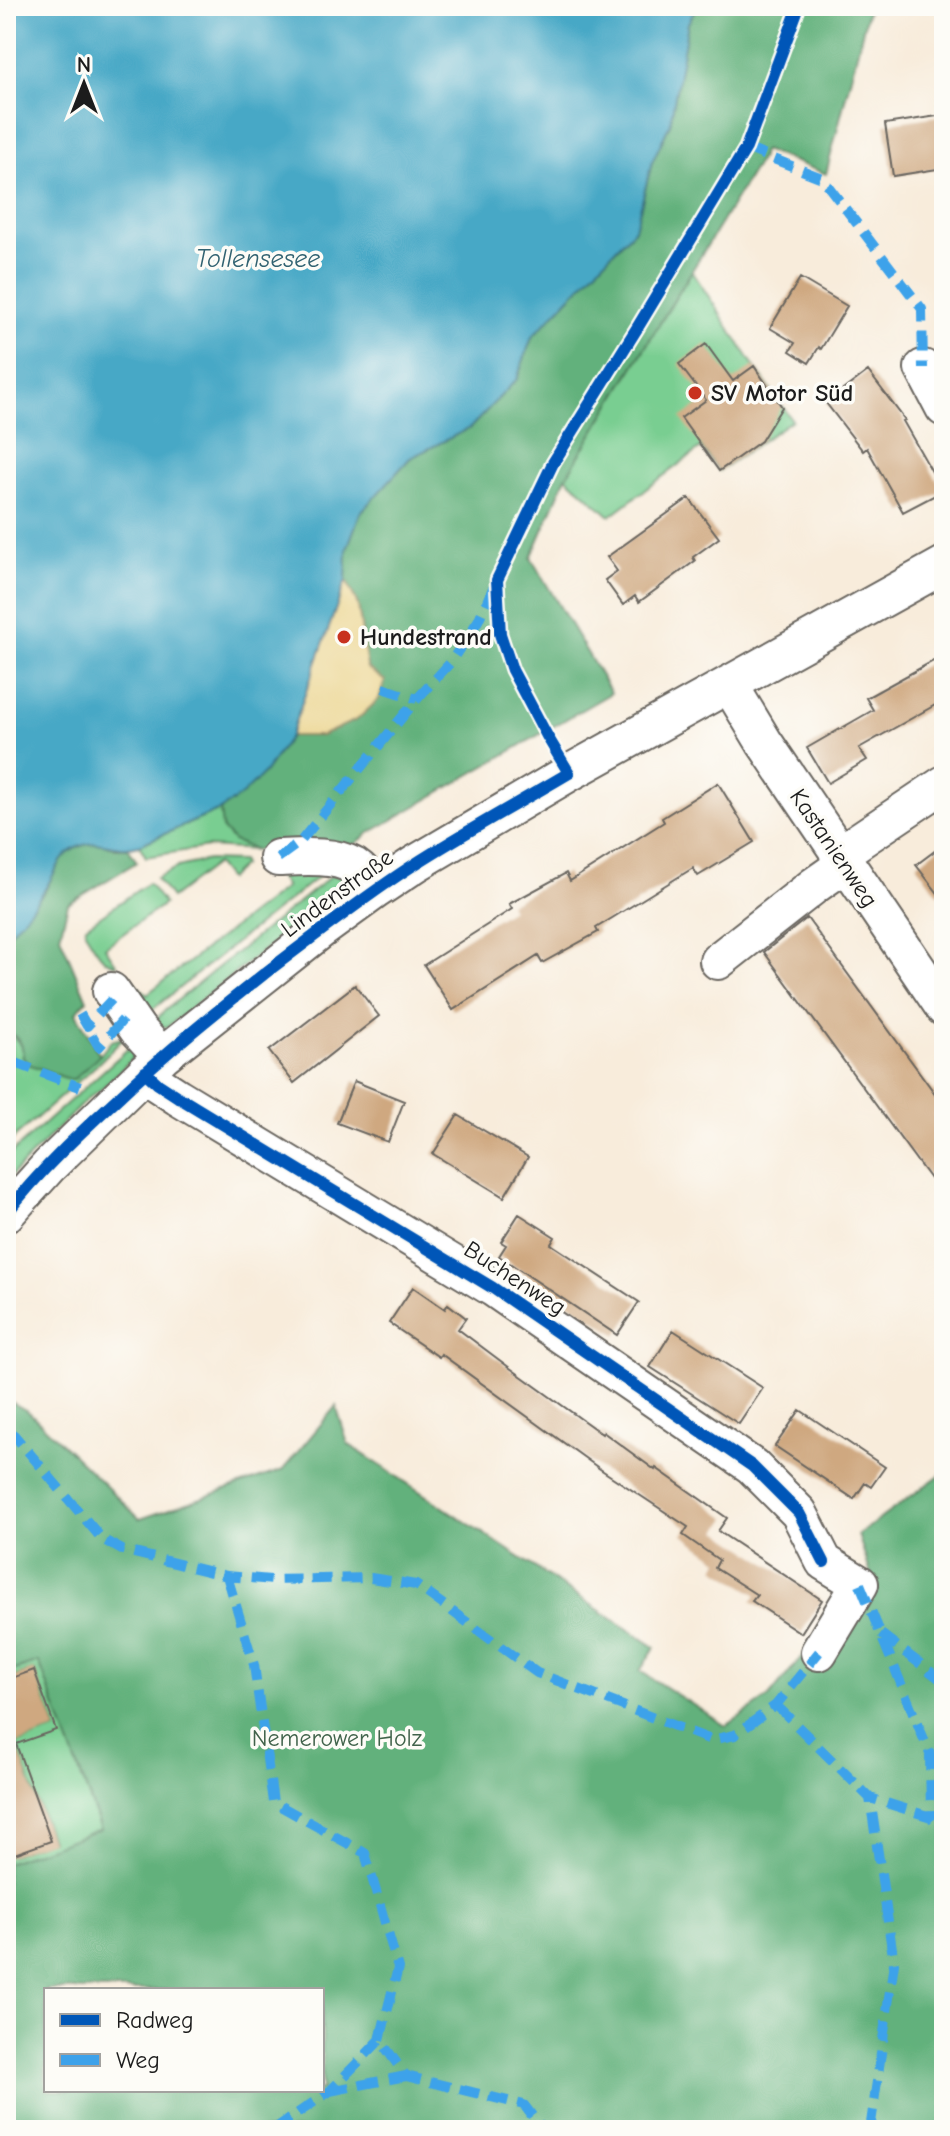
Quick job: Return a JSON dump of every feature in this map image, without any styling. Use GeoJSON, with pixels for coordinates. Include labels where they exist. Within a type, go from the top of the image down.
{"type":"FeatureCollection","features":[{"type":"Feature","properties":{"kind":"street"},"geometry":{"type":"LineString","coordinates":[[923,368],[944,408]]}},
{"type":"Feature","properties":{"kind":"street","name":"Lindenstraße"},"geometry":{"type":"LineString","coordinates":[[6,1214],[49,1166],[154,1064],[321,930],[376,890],[569,773],[944,565]]}},
{"type":"Feature","properties":{"kind":"street","name":"Kastanienweg"},"geometry":{"type":"LineString","coordinates":[[729,684],[764,742],[944,1008]]}},
{"type":"Feature","properties":{"kind":"street"},"geometry":{"type":"LineString","coordinates":[[718,961],[815,885],[842,859],[944,784]]}},
{"type":"Feature","properties":{"kind":"street"},"geometry":{"type":"LineString","coordinates":[[278,858],[344,861],[357,868],[376,890]]}},
{"type":"Feature","properties":{"kind":"street","name":"Buchenweg"},"geometry":{"type":"LineString","coordinates":[[111,991],[138,1030],[154,1064],[178,1097],[493,1288],[752,1466],[799,1513],[824,1562],[860,1584],[819,1652]]}},
{"type":"Feature","properties":{"kind":"green space"},"geometry":{"type":"Polygon","coordinates":[[[697,6],[869,6],[826,174],[764,150],[566,477],[531,558],[611,693],[368,834],[353,846],[283,845],[256,850],[233,841],[222,828],[220,810],[259,777],[290,736],[321,735],[358,719],[367,668],[358,605],[346,580],[347,549],[360,513],[410,458],[470,428],[517,379],[532,337],[635,229],[652,162],[670,124],[688,23],[697,6]]]}},
{"type":"Feature","properties":{"kind":"green space","name":"SV Motor Süd"},"geometry":{"type":"Polygon","coordinates":[[[692,271],[792,420],[719,471],[701,448],[610,516],[566,477],[692,271]]]}},
{"type":"Feature","properties":{"kind":"green space"},"geometry":{"type":"Polygon","coordinates":[[[220,810],[230,837],[256,850],[208,847],[146,857],[139,845],[220,810]]]}},
{"type":"Feature","properties":{"kind":"green space"},"geometry":{"type":"Polygon","coordinates":[[[101,843],[128,848],[137,862],[68,904],[60,936],[87,1000],[76,1013],[100,1055],[74,1079],[68,1079],[28,1064],[23,1058],[19,1040],[6,1030],[6,938],[45,891],[60,861],[71,850],[101,843]]]}},
{"type":"Feature","properties":{"kind":"green space"},"geometry":{"type":"Polygon","coordinates":[[[208,860],[241,861],[243,865],[228,879],[216,864],[171,898],[156,878],[178,867],[208,860]]]}},
{"type":"Feature","properties":{"kind":"green space"},"geometry":{"type":"Polygon","coordinates":[[[276,872],[323,873],[148,1013],[132,994],[135,984],[147,994],[286,887],[276,872]]]}},
{"type":"Feature","properties":{"kind":"green space"},"geometry":{"type":"Polygon","coordinates":[[[332,875],[353,879],[167,1027],[155,1022],[162,1013],[332,875]]]}},
{"type":"Feature","properties":{"kind":"green space"},"geometry":{"type":"Polygon","coordinates":[[[148,883],[164,904],[105,947],[117,965],[111,964],[95,948],[85,932],[86,926],[148,883]]]}},
{"type":"Feature","properties":{"kind":"green space"},"geometry":{"type":"Polygon","coordinates":[[[6,1030],[18,1042],[23,1058],[100,1055],[111,1041],[125,1037],[6,1145],[6,1080],[9,1076],[11,1044],[6,1030]]]}},
{"type":"Feature","properties":{"kind":"green space"},"geometry":{"type":"Polygon","coordinates":[[[132,1045],[133,1058],[88,1098],[6,1181],[6,1158],[132,1045]]]}},
{"type":"Feature","properties":{"kind":"green space","name":"Nemerower Holz"},"geometry":{"type":"Polygon","coordinates":[[[6,1399],[29,1412],[140,1519],[283,1470],[336,1406],[348,1444],[655,1647],[640,1671],[726,1726],[769,1697],[813,1643],[874,1584],[858,1535],[944,1472],[944,2130],[6,2130],[6,1863],[101,1829],[39,1662],[6,1673],[6,1399]]]}},
{"type":"Feature","properties":{"kind":"green space"},"geometry":{"type":"Polygon","coordinates":[[[39,1662],[101,1830],[6,1863],[6,1847],[10,1856],[51,1840],[16,1744],[56,1730],[34,1670],[6,1680],[6,1673],[39,1662]]]}},
{"type":"Feature","properties":{"kind":"sand","name":"Hundestrand"},"geometry":{"type":"Polygon","coordinates":[[[346,580],[358,605],[367,668],[385,681],[379,699],[358,719],[321,736],[290,736],[346,580]]]}},
{"type":"Feature","properties":{"kind":"water","name":"Tollensesee"},"geometry":{"type":"Polygon","coordinates":[[[6,6],[697,6],[688,23],[670,124],[652,162],[635,229],[532,337],[517,379],[470,428],[410,458],[360,513],[347,549],[346,580],[290,736],[265,772],[242,795],[220,810],[139,845],[123,847],[98,843],[76,848],[60,862],[36,902],[6,938],[6,6]]]}},
{"type":"Feature","properties":{"kind":"building"},"geometry":{"type":"Polygon","coordinates":[[[944,115],[944,168],[893,176],[885,124],[944,115]]]}},
{"type":"Feature","properties":{"kind":"building"},"geometry":{"type":"Polygon","coordinates":[[[800,278],[847,306],[809,363],[790,351],[795,343],[770,328],[800,278]]]}},
{"type":"Feature","properties":{"kind":"building"},"geometry":{"type":"Polygon","coordinates":[[[706,344],[733,381],[754,366],[782,407],[761,441],[719,471],[681,418],[706,400],[679,364],[706,344]]]}},
{"type":"Feature","properties":{"kind":"building"},"geometry":{"type":"Polygon","coordinates":[[[868,371],[905,420],[943,491],[903,512],[867,448],[863,451],[826,403],[868,371]]]}},
{"type":"Feature","properties":{"kind":"building"},"geometry":{"type":"Polygon","coordinates":[[[689,498],[719,538],[693,557],[695,561],[639,602],[635,596],[623,605],[605,580],[617,571],[607,557],[689,498]]]}},
{"type":"Feature","properties":{"kind":"building"},"geometry":{"type":"Polygon","coordinates":[[[944,655],[944,700],[859,748],[867,760],[828,783],[807,748],[873,710],[866,698],[944,655]]]}},
{"type":"Feature","properties":{"kind":"building"},"geometry":{"type":"Polygon","coordinates":[[[718,783],[754,842],[698,876],[693,868],[596,928],[598,932],[542,963],[538,956],[453,1010],[424,965],[512,909],[509,904],[566,873],[570,881],[664,822],[662,818],[718,783]]]}},
{"type":"Feature","properties":{"kind":"building"},"geometry":{"type":"Polygon","coordinates":[[[944,844],[944,901],[916,865],[944,844]]]}},
{"type":"Feature","properties":{"kind":"building"},"geometry":{"type":"Polygon","coordinates":[[[807,918],[944,1106],[944,1198],[764,952],[807,918]]]}},
{"type":"Feature","properties":{"kind":"building"},"geometry":{"type":"Polygon","coordinates":[[[355,985],[379,1016],[294,1083],[269,1051],[355,985]]]}},
{"type":"Feature","properties":{"kind":"building"},"geometry":{"type":"Polygon","coordinates":[[[354,1081],[404,1101],[388,1142],[337,1123],[354,1081]]]}},
{"type":"Feature","properties":{"kind":"building"},"geometry":{"type":"Polygon","coordinates":[[[458,1115],[528,1157],[504,1197],[433,1154],[458,1115]]]}},
{"type":"Feature","properties":{"kind":"building"},"geometry":{"type":"Polygon","coordinates":[[[519,1214],[555,1237],[551,1244],[639,1302],[617,1335],[499,1256],[506,1245],[501,1242],[519,1214]]]}},
{"type":"Feature","properties":{"kind":"building"},"geometry":{"type":"Polygon","coordinates":[[[413,1287],[445,1309],[448,1304],[466,1318],[458,1329],[510,1368],[727,1518],[718,1531],[822,1600],[801,1633],[752,1601],[757,1595],[715,1568],[719,1560],[683,1535],[688,1527],[600,1469],[441,1354],[439,1357],[389,1323],[413,1287]]]}},
{"type":"Feature","properties":{"kind":"building"},"geometry":{"type":"Polygon","coordinates":[[[673,1330],[763,1388],[739,1424],[650,1367],[673,1330]]]}},
{"type":"Feature","properties":{"kind":"building"},"geometry":{"type":"Polygon","coordinates":[[[800,1410],[885,1467],[871,1487],[865,1483],[854,1499],[775,1446],[800,1410]]]}},
{"type":"Feature","properties":{"kind":"building"},"geometry":{"type":"Polygon","coordinates":[[[34,1670],[56,1730],[16,1744],[51,1841],[6,1857],[6,1680],[34,1670]]]}},
{"type":"Feature","properties":{"kind":"marked path"},"geometry":{"type":"LineString","coordinates":[[746,148],[822,178],[922,309],[923,368]]}},
{"type":"Feature","properties":{"kind":"marked path"},"geometry":{"type":"LineString","coordinates":[[278,858],[300,842],[450,663],[478,621],[493,588]]}},
{"type":"Feature","properties":{"kind":"marked path"},"geometry":{"type":"LineString","coordinates":[[383,688],[417,699]]}},
{"type":"Feature","properties":{"kind":"marked path"},"geometry":{"type":"LineString","coordinates":[[80,1014],[87,1026],[114,997]]}},
{"type":"Feature","properties":{"kind":"marked path"},"geometry":{"type":"LineString","coordinates":[[92,1035],[99,1047],[127,1015]]}},
{"type":"Feature","properties":{"kind":"marked path"},"geometry":{"type":"LineString","coordinates":[[13,1062],[80,1087]]}},
{"type":"Feature","properties":{"kind":"marked path"},"geometry":{"type":"LineString","coordinates":[[6,1431],[14,1435],[102,1539],[122,1550],[227,1576],[272,1580],[371,1578],[416,1585],[537,1673],[711,1740],[735,1735],[776,1705],[819,1652]]}},
{"type":"Feature","properties":{"kind":"marked path"},"geometry":{"type":"LineString","coordinates":[[227,1576],[254,1665],[273,1802],[365,1853],[398,1968],[380,2040],[406,2076],[524,2105],[543,2130]]}},
{"type":"Feature","properties":{"kind":"marked path"},"geometry":{"type":"LineString","coordinates":[[860,1584],[930,1754],[931,1817]]}},
{"type":"Feature","properties":{"kind":"marked path"},"geometry":{"type":"LineString","coordinates":[[881,1634],[944,1682]]}},
{"type":"Feature","properties":{"kind":"marked path"},"geometry":{"type":"LineString","coordinates":[[776,1705],[870,1798],[931,1817],[944,1833]]}},
{"type":"Feature","properties":{"kind":"marked path"},"geometry":{"type":"LineString","coordinates":[[870,1798],[894,1963],[870,2130]]}},
{"type":"Feature","properties":{"kind":"marked path"},"geometry":{"type":"LineString","coordinates":[[273,2130],[330,2091],[380,2040]]}},
{"type":"Feature","properties":{"kind":"marked path"},"geometry":{"type":"LineString","coordinates":[[330,2091],[406,2076]]}},
{"type":"Feature","properties":{"kind":"cycle path"},"geometry":{"type":"LineString","coordinates":[[6,1214],[60,1153],[137,1080],[264,974],[412,866],[569,773],[512,670],[500,634],[497,580],[553,463],[746,148],[799,6]]}},
{"type":"Feature","properties":{"kind":"cycle path"},"geometry":{"type":"LineString","coordinates":[[145,1072],[178,1097],[493,1288],[752,1466],[799,1513],[824,1562]]}},
{"type":"Feature","properties":{"kind":"place","name":"SV Motor Süd"},"geometry":{"type":"Point","coordinates":[695,393]}},
{"type":"Feature","properties":{"kind":"place","name":"Hundestrand"},"geometry":{"type":"Point","coordinates":[344,637]}}]}
